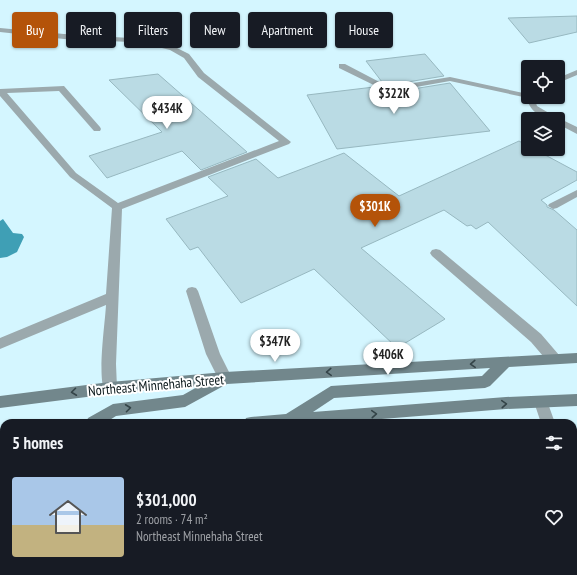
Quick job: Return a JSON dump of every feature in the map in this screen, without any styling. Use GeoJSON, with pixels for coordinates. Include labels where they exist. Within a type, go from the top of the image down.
{"type":"FeatureCollection","features":[{"type":"Feature","properties":{"kind":"main road","name":"Northeast Minnehaha Street"},"geometry":{"type":"LineString","coordinates":[[0,402],[110,388],[225,378],[577,358]]}},
{"type":"Feature","properties":{"kind":"main road"},"geometry":{"type":"LineString","coordinates":[[292,419],[331,392],[485,382],[506,362]]}},
{"type":"Feature","properties":{"kind":"main road"},"geometry":{"type":"LineString","coordinates":[[99,419],[113,410],[185,401],[225,378]]}},
{"type":"Feature","properties":{"kind":"main road"},"geometry":{"type":"LineString","coordinates":[[326,419],[577,400]]}},
{"type":"Feature","properties":{"kind":"street"},"geometry":{"type":"LineString","coordinates":[[0,30],[72,37],[130,40],[164,46],[185,55],[194,64],[201,76],[286,142],[117,207]]}},
{"type":"Feature","properties":{"kind":"street"},"geometry":{"type":"LineString","coordinates":[[342,66],[388,90],[450,79],[521,95]]}},
{"type":"Feature","properties":{"kind":"street"},"geometry":{"type":"LineString","coordinates":[[565,78],[577,72]]}},
{"type":"Feature","properties":{"kind":"street"},"geometry":{"type":"LineString","coordinates":[[0,92],[61,88],[97,130]]}},
{"type":"Feature","properties":{"kind":"street"},"geometry":{"type":"LineString","coordinates":[[0,92],[73,175],[117,207]]}},
{"type":"Feature","properties":{"kind":"street"},"geometry":{"type":"LineString","coordinates":[[532,104],[533,107],[541,112]]}},
{"type":"Feature","properties":{"kind":"street"},"geometry":{"type":"LineString","coordinates":[[565,125],[577,131]]}},
{"type":"Feature","properties":{"kind":"street"},"geometry":{"type":"LineString","coordinates":[[553,206],[577,193]]}},
{"type":"Feature","properties":{"kind":"street"},"geometry":{"type":"LineString","coordinates":[[110,388],[109,364],[117,207]]}},
{"type":"Feature","properties":{"kind":"street"},"geometry":{"type":"LineString","coordinates":[[436,253],[536,338],[554,359]]}},
{"type":"Feature","properties":{"kind":"street"},"geometry":{"type":"LineString","coordinates":[[192,291],[213,354],[225,378]]}},
{"type":"Feature","properties":{"kind":"street"},"geometry":{"type":"LineString","coordinates":[[0,344],[112,297]]}},
{"type":"Feature","properties":{"kind":"street"},"geometry":{"type":"LineString","coordinates":[[541,402],[547,419]]}},
{"type":"Feature","properties":{"kind":"water"},"geometry":{"type":"Polygon","coordinates":[[[3,219],[13,233],[22,234],[24,237],[17,252],[7,257],[0,258],[0,221],[3,219]]]}},
{"type":"Feature","properties":{"kind":"building"},"geometry":{"type":"Polygon","coordinates":[[[577,16],[577,32],[529,43],[508,18],[577,16]]]}},
{"type":"Feature","properties":{"kind":"building"},"geometry":{"type":"Polygon","coordinates":[[[425,54],[444,76],[389,85],[382,82],[366,61],[425,54]]]}},
{"type":"Feature","properties":{"kind":"building"},"geometry":{"type":"Polygon","coordinates":[[[158,74],[247,152],[201,170],[182,151],[107,178],[89,156],[162,132],[109,80],[158,74]]]}},
{"type":"Feature","properties":{"kind":"building"},"geometry":{"type":"Polygon","coordinates":[[[450,83],[490,131],[337,149],[307,95],[374,87],[388,93],[450,83]]]}},
{"type":"Feature","properties":{"kind":"building"},"geometry":{"type":"Polygon","coordinates":[[[519,141],[521,142],[521,156],[547,156],[577,172],[577,180],[541,200],[547,205],[547,207],[554,210],[577,230],[577,306],[488,222],[476,229],[471,225],[467,226],[444,210],[361,248],[445,319],[397,348],[314,269],[241,303],[198,247],[190,250],[166,219],[228,196],[208,177],[256,159],[278,178],[344,153],[399,196],[519,141]]]}}]}
